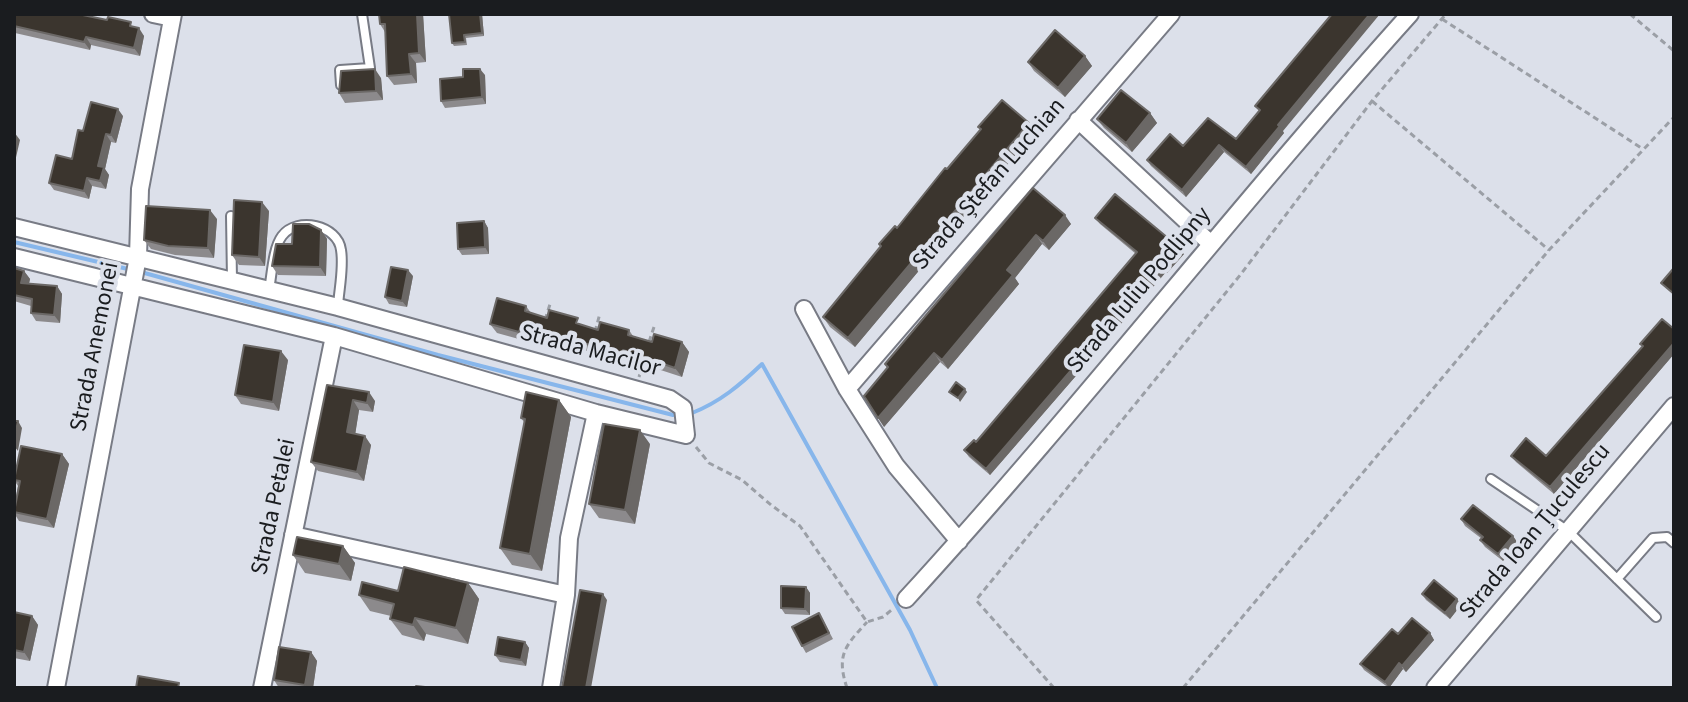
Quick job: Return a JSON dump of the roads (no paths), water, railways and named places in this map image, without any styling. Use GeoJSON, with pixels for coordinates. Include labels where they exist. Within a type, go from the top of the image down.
{"type":"FeatureCollection","features":[{"type":"Feature","properties":{"kind":"street"},"geometry":{"type":"LineString","coordinates":[[153,14],[173,16]]}},
{"type":"Feature","properties":{"kind":"street","name":"Strada Ștefan Luchian"},"geometry":{"type":"LineString","coordinates":[[847,389],[1171,14]]}},
{"type":"Feature","properties":{"kind":"street","name":"Strada Iuliu Podlipny"},"geometry":{"type":"LineString","coordinates":[[906,599],[1410,14]]}},
{"type":"Feature","properties":{"kind":"street","name":"Strada Anemonei"},"geometry":{"type":"LineString","coordinates":[[56,688],[135,271],[140,189],[173,16]]}},
{"type":"Feature","properties":{"kind":"street"},"geometry":{"type":"LineString","coordinates":[[1078,120],[1211,244]]}},
{"type":"Feature","properties":{"kind":"street","name":"Strada Macilor"},"geometry":{"type":"LineString","coordinates":[[14,227],[135,271],[334,336],[596,413],[686,435],[683,408],[676,401],[338,307],[232,280],[135,271],[14,257]]}},
{"type":"Feature","properties":{"kind":"street"},"geometry":{"type":"LineString","coordinates":[[804,309],[847,389],[896,466],[959,541]]}},
{"type":"Feature","properties":{"kind":"street","name":"Strada Petalei"},"geometry":{"type":"LineString","coordinates":[[262,688],[334,336]]}},
{"type":"Feature","properties":{"kind":"street","name":"Strada Ioan Țuculescu"},"geometry":{"type":"LineString","coordinates":[[1435,688],[1568,531],[1668,424],[1674,406]]}},
{"type":"Feature","properties":{"kind":"street"},"geometry":{"type":"LineString","coordinates":[[551,688],[566,595],[569,538],[596,413]]}},
{"type":"Feature","properties":{"kind":"street"},"geometry":{"type":"LineString","coordinates":[[293,535],[566,595]]}},
{"type":"Feature","properties":{"kind":"lane"},"geometry":{"type":"LineString","coordinates":[[341,89],[340,70],[370,68],[362,14]]}},
{"type":"Feature","properties":{"kind":"lane"},"geometry":{"type":"LineString","coordinates":[[231,216],[232,280]]}},
{"type":"Feature","properties":{"kind":"lane"},"geometry":{"type":"LineString","coordinates":[[269,290],[280,239],[288,229],[310,224],[330,231],[341,248],[338,307]]}},
{"type":"Feature","properties":{"kind":"lane"},"geometry":{"type":"LineString","coordinates":[[1491,479],[1568,531],[1656,617]]}},
{"type":"Feature","properties":{"kind":"lane"},"geometry":{"type":"LineString","coordinates":[[1617,579],[1653,538],[1667,537],[1674,543]]}},
{"type":"Feature","properties":{"kind":"waterway"},"geometry":{"type":"LineString","coordinates":[[14,242],[132,270]]}},
{"type":"Feature","properties":{"kind":"waterway"},"geometry":{"type":"LineString","coordinates":[[141,272],[438,355],[673,415]]}},
{"type":"Feature","properties":{"kind":"waterway"},"geometry":{"type":"LineString","coordinates":[[692,413],[712,404],[762,364],[910,630],[937,688]]}}]}
